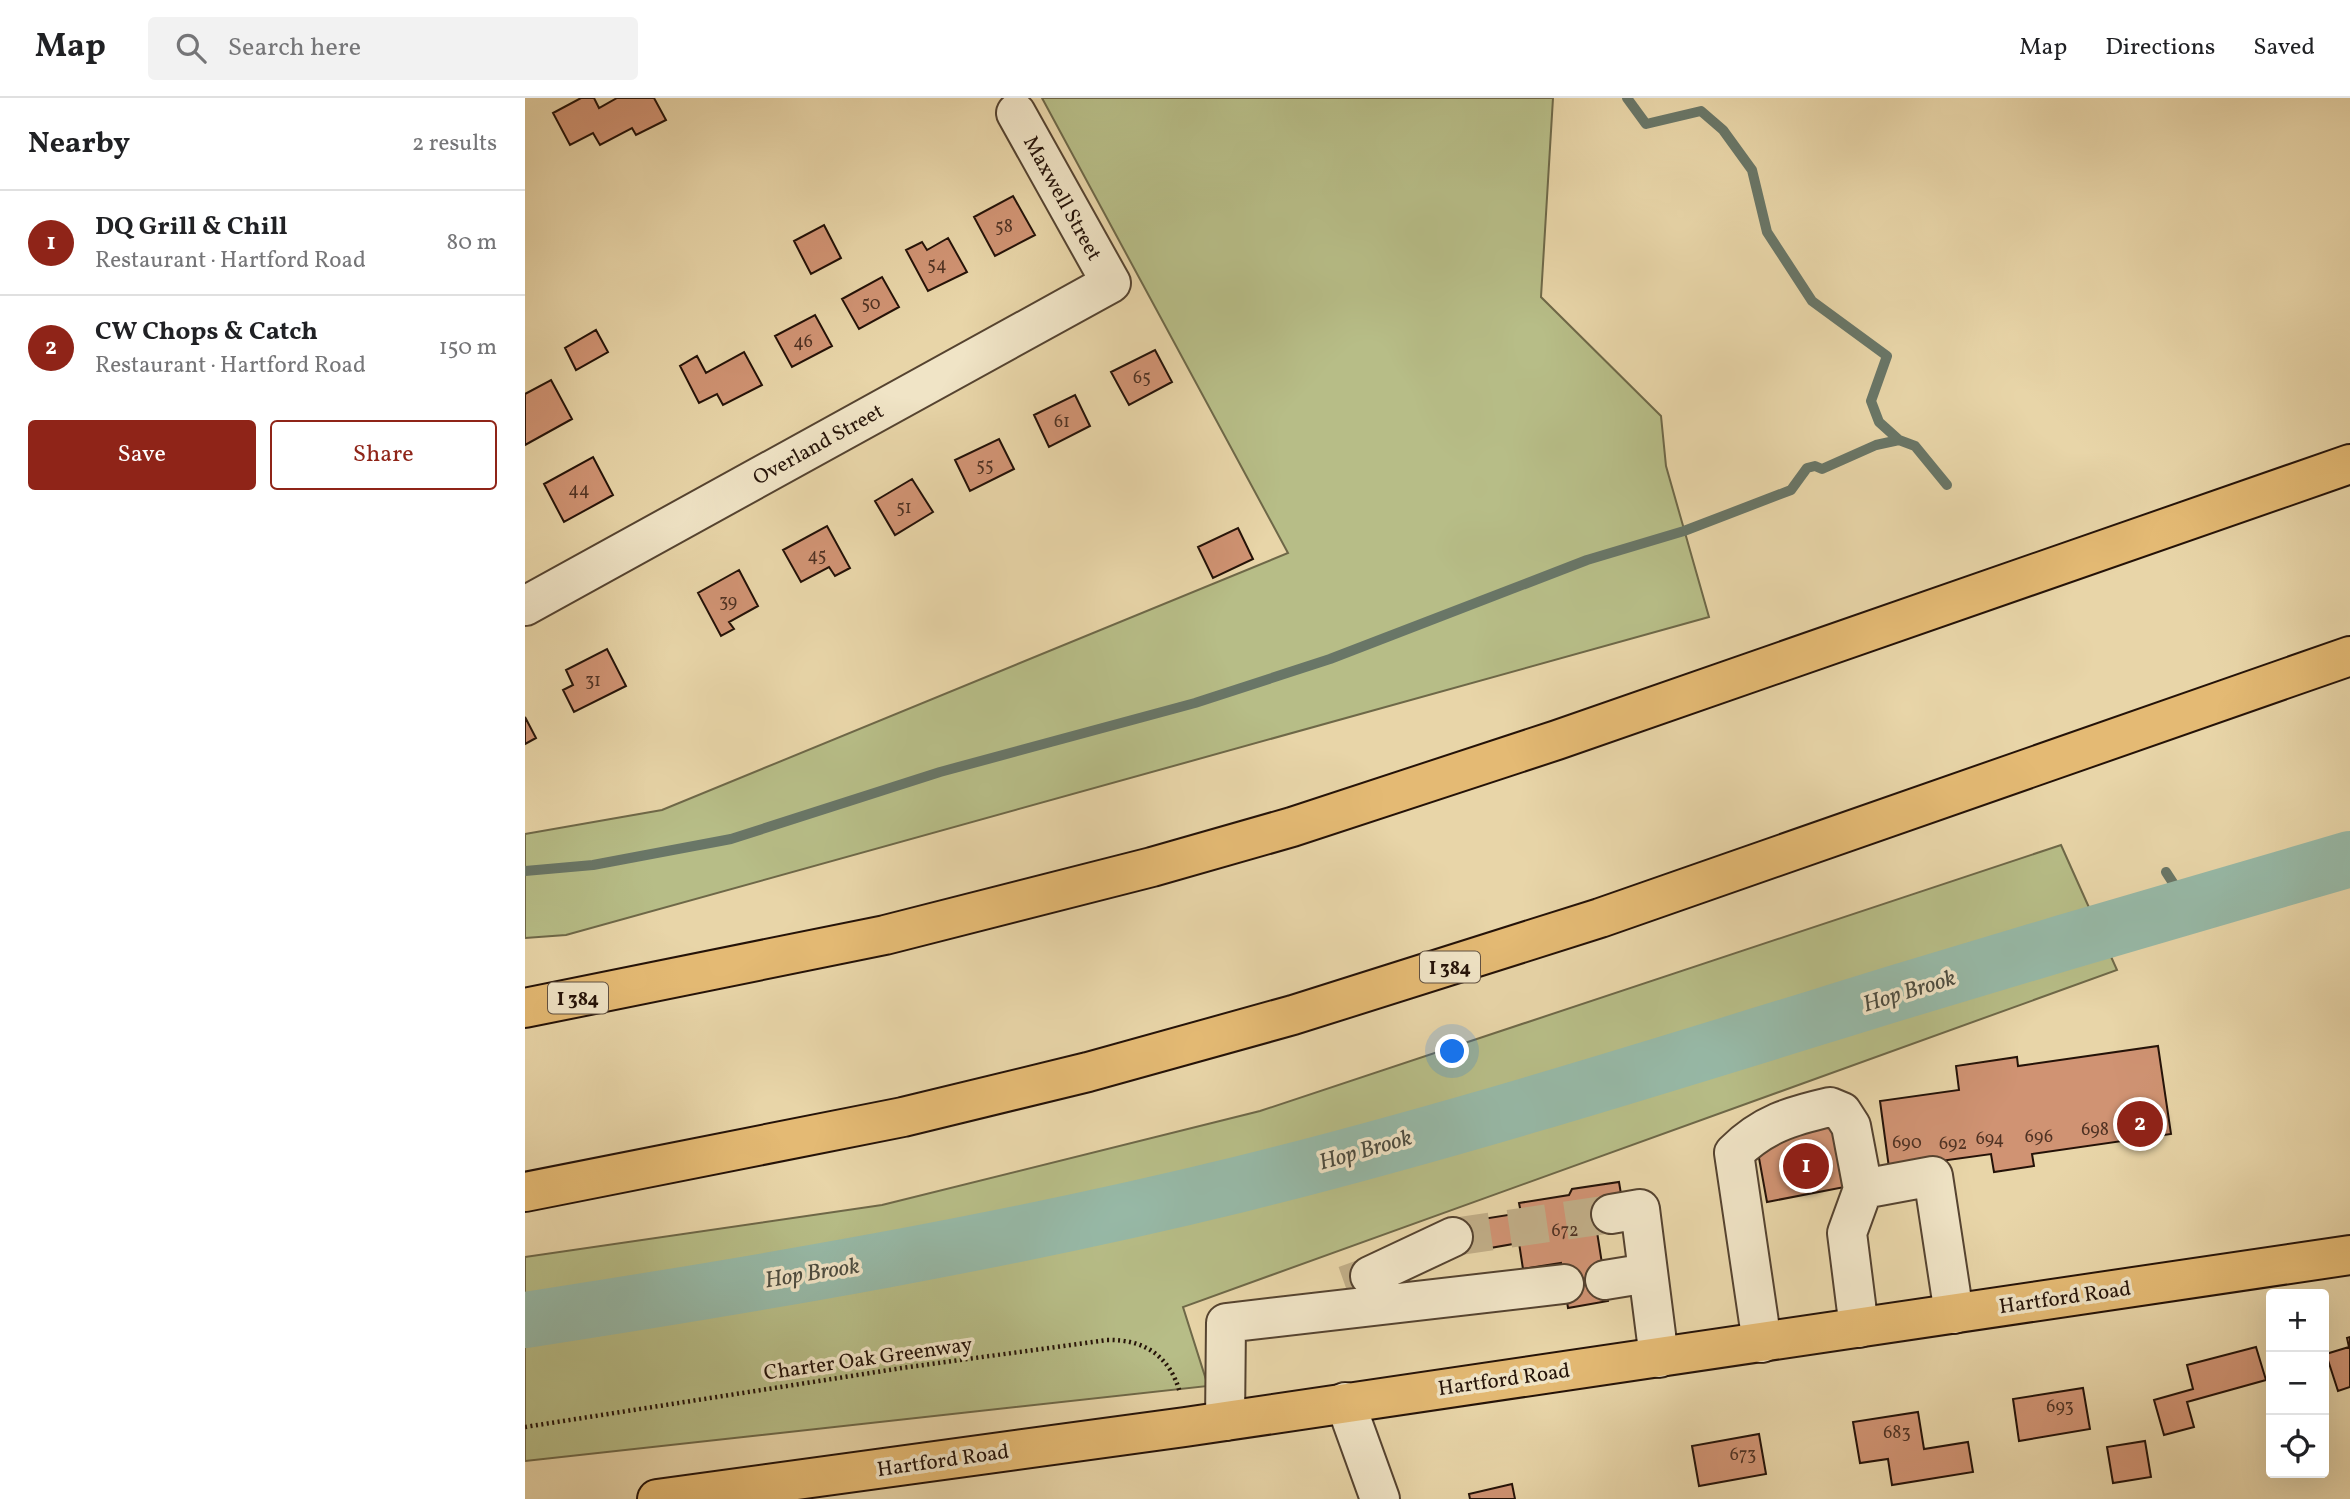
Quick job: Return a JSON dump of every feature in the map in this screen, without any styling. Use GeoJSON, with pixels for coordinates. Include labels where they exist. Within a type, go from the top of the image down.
{"type":"FeatureCollection","features":[{"type":"Feature","properties":{"kind":"main road","name":"I 384"},"geometry":{"type":"LineString","coordinates":[[525,1008],[740,967],[898,932],[1152,867],[1291,827],[1570,736],[2350,464]]}},
{"type":"Feature","properties":{"kind":"main road","name":"I 384"},"geometry":{"type":"LineString","coordinates":[[525,1192],[903,1117],[1088,1072],[1293,1015],[1574,927],[2350,656]]}},
{"type":"Feature","properties":{"kind":"main road","name":"Hartford Road"},"geometry":{"type":"LineString","coordinates":[[657,1499],[1225,1421],[2350,1255]]}},
{"type":"Feature","properties":{"kind":"street","name":"Maxwell Street"},"geometry":{"type":"LineString","coordinates":[[1016,113],[1111,283]]}},
{"type":"Feature","properties":{"kind":"street","name":"Overland Street"},"geometry":{"type":"LineString","coordinates":[[525,605],[1111,283]]}},
{"type":"Feature","properties":{"kind":"street"},"geometry":{"type":"LineString","coordinates":[[1762,1343],[1734,1153],[1754,1133],[1786,1119],[1830,1107],[1842,1112],[1851,1126],[1863,1189],[1847,1233],[1859,1328]]}},
{"type":"Feature","properties":{"kind":"street"},"geometry":{"type":"LineString","coordinates":[[1863,1189],[1933,1176],[1954,1314]]}},
{"type":"Feature","properties":{"kind":"street"},"geometry":{"type":"LineString","coordinates":[[1611,1214],[1640,1209],[1659,1358]]}},
{"type":"Feature","properties":{"kind":"street"},"geometry":{"type":"LineString","coordinates":[[1247,1321],[1357,1280],[1453,1237]]}},
{"type":"Feature","properties":{"kind":"street"},"geometry":{"type":"LineString","coordinates":[[1605,1280],[1649,1273]]}},
{"type":"Feature","properties":{"kind":"street"},"geometry":{"type":"LineString","coordinates":[[1225,1421],[1226,1323],[1564,1284]]}},
{"type":"Feature","properties":{"kind":"street"},"geometry":{"type":"LineString","coordinates":[[1345,1402],[1380,1499]]}},
{"type":"Feature","properties":{"kind":"path","name":"Charter Oak Greenway"},"geometry":{"type":"LineString","coordinates":[[525,1427],[799,1383],[1107,1340],[1132,1341],[1153,1350],[1170,1368],[1182,1404]]}},
{"type":"Feature","properties":{"kind":"green space"},"geometry":{"type":"Polygon","coordinates":[[[1042,98],[1553,98],[1541,297],[1661,416],[1666,466],[1709,617],[566,935],[525,938],[525,834],[662,810],[1288,553],[1042,98]]]}},
{"type":"Feature","properties":{"kind":"green space"},"geometry":{"type":"Polygon","coordinates":[[[2061,845],[2117,970],[1183,1307],[1208,1386],[525,1461],[525,1257],[882,1205],[1260,1111],[2061,845]]]}},
{"type":"Feature","properties":{"kind":"building"},"geometry":{"type":"Polygon","coordinates":[[[581,98],[594,98],[599,108],[617,98],[654,98],[666,120],[636,135],[632,128],[600,145],[593,133],[570,145],[553,113],[581,98]]]}},
{"type":"Feature","properties":{"kind":"building"},"geometry":{"type":"Polygon","coordinates":[[[1013,196],[1035,235],[995,256],[974,217],[1013,196]]]}},
{"type":"Feature","properties":{"kind":"building"},"geometry":{"type":"Polygon","coordinates":[[[824,225],[841,258],[811,274],[794,241],[824,225]]]}},
{"type":"Feature","properties":{"kind":"building"},"geometry":{"type":"Polygon","coordinates":[[[948,238],[967,272],[928,291],[906,250],[922,242],[927,250],[948,238]]]}},
{"type":"Feature","properties":{"kind":"building"},"geometry":{"type":"Polygon","coordinates":[[[882,277],[899,307],[859,329],[842,299],[882,277]]]}},
{"type":"Feature","properties":{"kind":"building"},"geometry":{"type":"Polygon","coordinates":[[[815,315],[832,346],[792,367],[775,336],[815,315]]]}},
{"type":"Feature","properties":{"kind":"building"},"geometry":{"type":"Polygon","coordinates":[[[596,330],[608,352],[576,370],[565,348],[596,330]]]}},
{"type":"Feature","properties":{"kind":"building"},"geometry":{"type":"Polygon","coordinates":[[[1155,350],[1172,382],[1129,405],[1111,372],[1155,350]]]}},
{"type":"Feature","properties":{"kind":"building"},"geometry":{"type":"Polygon","coordinates":[[[744,352],[762,385],[723,405],[717,394],[699,403],[680,366],[697,356],[706,373],[744,352]]]}},
{"type":"Feature","properties":{"kind":"building"},"geometry":{"type":"Polygon","coordinates":[[[551,380],[572,419],[525,445],[525,394],[551,380]]]}},
{"type":"Feature","properties":{"kind":"building"},"geometry":{"type":"Polygon","coordinates":[[[1075,395],[1090,426],[1049,447],[1034,415],[1075,395]]]}},
{"type":"Feature","properties":{"kind":"building"},"geometry":{"type":"Polygon","coordinates":[[[999,439],[1014,469],[970,491],[955,460],[999,439]]]}},
{"type":"Feature","properties":{"kind":"building"},"geometry":{"type":"Polygon","coordinates":[[[593,457],[613,495],[564,522],[544,484],[593,457]]]}},
{"type":"Feature","properties":{"kind":"building"},"geometry":{"type":"Polygon","coordinates":[[[912,479],[933,512],[895,535],[875,501],[912,479]]]}},
{"type":"Feature","properties":{"kind":"building"},"geometry":{"type":"Polygon","coordinates":[[[827,526],[850,568],[835,576],[829,567],[801,582],[783,550],[827,526]]]}},
{"type":"Feature","properties":{"kind":"building"},"geometry":{"type":"Polygon","coordinates":[[[1238,528],[1253,559],[1213,578],[1198,547],[1238,528]]]}},
{"type":"Feature","properties":{"kind":"building"},"geometry":{"type":"Polygon","coordinates":[[[739,570],[758,606],[729,622],[734,629],[721,636],[698,593],[739,570]]]}},
{"type":"Feature","properties":{"kind":"building"},"geometry":{"type":"Polygon","coordinates":[[[607,649],[626,686],[574,712],[563,690],[573,685],[566,670],[607,649]]]}},
{"type":"Feature","properties":{"kind":"building"},"geometry":{"type":"Polygon","coordinates":[[[525,717],[536,738],[525,744],[525,717]]]}},
{"type":"Feature","properties":{"kind":"building"},"geometry":{"type":"Polygon","coordinates":[[[2158,1046],[2171,1134],[2032,1154],[2034,1166],[1994,1172],[1991,1154],[1889,1168],[1880,1101],[1959,1090],[1956,1066],[2017,1057],[2018,1066],[2158,1046]]]}},
{"type":"Feature","properties":{"kind":"building"},"geometry":{"type":"Polygon","coordinates":[[[1843,1120],[1855,1185],[1767,1202],[1757,1147],[1784,1141],[1782,1132],[1843,1120]]]}},
{"type":"Feature","properties":{"kind":"building"},"geometry":{"type":"Polygon","coordinates":[[[1619,1182],[1622,1200],[1614,1230],[1597,1232],[1608,1301],[1568,1308],[1561,1263],[1523,1269],[1519,1243],[1456,1254],[1451,1224],[1521,1213],[1519,1203],[1569,1195],[1572,1189],[1619,1182]]]}},
{"type":"Feature","properties":{"kind":"building"},"geometry":{"type":"Polygon","coordinates":[[[2350,1337],[2350,1387],[2338,1391],[2329,1363],[2329,1353],[2349,1347],[2347,1338],[2350,1337]]]}},
{"type":"Feature","properties":{"kind":"building"},"geometry":{"type":"Polygon","coordinates":[[[2256,1347],[2266,1380],[2187,1402],[2194,1427],[2164,1435],[2154,1400],[2193,1389],[2187,1365],[2256,1347]]]}},
{"type":"Feature","properties":{"kind":"building"},"geometry":{"type":"Polygon","coordinates":[[[2083,1388],[2090,1429],[2019,1441],[2013,1399],[2083,1388]]]}},
{"type":"Feature","properties":{"kind":"building"},"geometry":{"type":"Polygon","coordinates":[[[1918,1412],[1924,1449],[1968,1442],[1973,1472],[1892,1485],[1888,1459],[1860,1463],[1853,1422],[1918,1412]]]}},
{"type":"Feature","properties":{"kind":"building"},"geometry":{"type":"Polygon","coordinates":[[[1759,1434],[1766,1474],[1699,1486],[1692,1446],[1759,1434]]]}},
{"type":"Feature","properties":{"kind":"building"},"geometry":{"type":"Polygon","coordinates":[[[2145,1441],[2151,1477],[2113,1483],[2107,1447],[2145,1441]]]}},
{"type":"Feature","properties":{"kind":"building"},"geometry":{"type":"Polygon","coordinates":[[[1512,1484],[1515,1499],[1470,1499],[1469,1494],[1512,1484]]]}},
{"type":"Feature","properties":{"kind":"waterway"},"geometry":{"type":"LineString","coordinates":[[1627,98],[1646,124],[1701,111],[1723,130],[1752,170],[1767,232],[1812,301],[1887,356],[1871,401],[1879,422],[1899,440],[1915,446],[1947,485]]}},
{"type":"Feature","properties":{"kind":"waterway"},"geometry":{"type":"LineString","coordinates":[[525,871],[593,865],[731,839],[940,772],[1195,703],[1330,659],[1587,560],[1684,531],[1791,490],[1807,468],[1815,466],[1822,469],[1876,445],[1899,440]]}},
{"type":"Feature","properties":{"kind":"waterway","name":"Hop Brook"},"geometry":{"type":"LineString","coordinates":[[525,1320],[885,1260],[1063,1225],[1241,1184],[1488,1117],[2350,859]]}},
{"type":"Feature","properties":{"kind":"waterway"},"geometry":{"type":"LineString","coordinates":[[2166,872],[2188,906]]}},
{"type":"Feature","properties":{"kind":"tunnel"},"geometry":{"type":"LineString","coordinates":[[1453,1237],[1611,1214]]}},
{"type":"Feature","properties":{"kind":"tunnel"},"geometry":{"type":"LineString","coordinates":[[1345,1285],[1370,1276]]}},
{"type":"Feature","properties":{"kind":"place","name":"CW Chops & Catch"},"geometry":{"type":"Point","coordinates":[2140,1124]}},
{"type":"Feature","properties":{"kind":"place","name":"DQ Grill & Chill"},"geometry":{"type":"Point","coordinates":[1806,1166]}}]}
